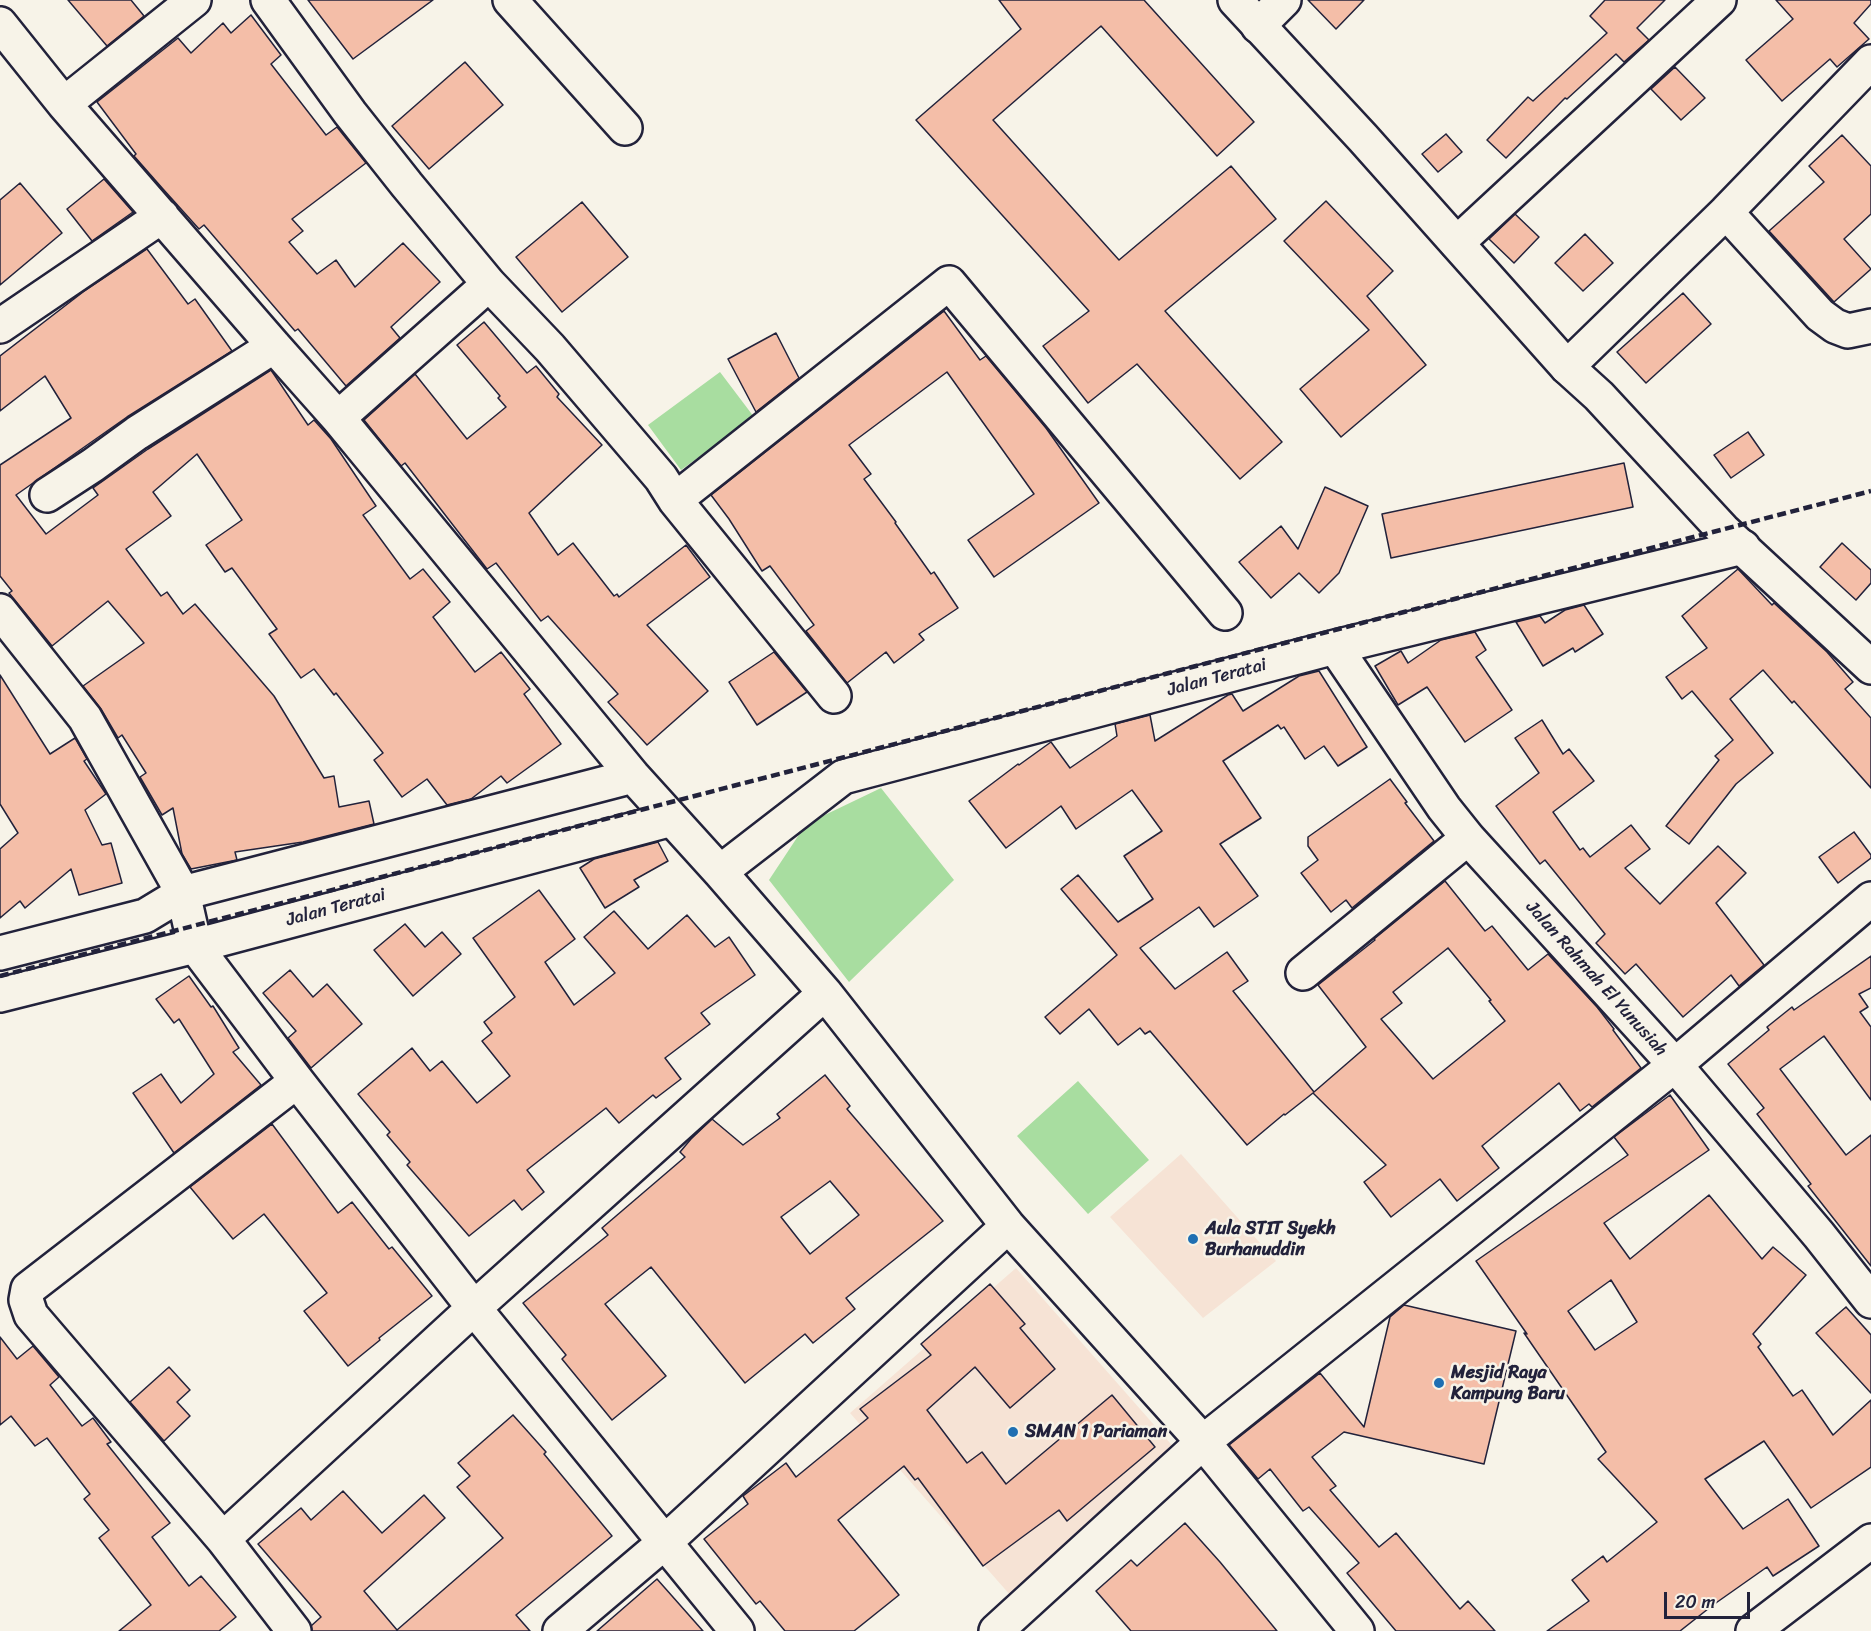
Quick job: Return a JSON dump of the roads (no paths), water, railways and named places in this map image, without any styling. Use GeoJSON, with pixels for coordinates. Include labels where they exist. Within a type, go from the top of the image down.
{"type":"FeatureCollection","features":[{"type":"Feature","properties":{"kind":"street"},"geometry":{"type":"LineString","coordinates":[[64,104],[194,0]]}},
{"type":"Feature","properties":{"kind":"street"},"geometry":{"type":"LineString","coordinates":[[268,0],[350,113],[489,284],[550,348],[661,478],[675,500],[834,696]]}},
{"type":"Feature","properties":{"kind":"street"},"geometry":{"type":"LineString","coordinates":[[510,0],[626,128]]}},
{"type":"Feature","properties":{"kind":"street"},"geometry":{"type":"LineString","coordinates":[[1235,0],[1567,367],[1599,396],[1723,530],[1871,668]]}},
{"type":"Feature","properties":{"kind":"street"},"geometry":{"type":"LineString","coordinates":[[1258,26],[1284,0]]}},
{"type":"Feature","properties":{"kind":"street"},"geometry":{"type":"LineString","coordinates":[[1457,243],[1719,0]]}},
{"type":"Feature","properties":{"kind":"street"},"geometry":{"type":"LineString","coordinates":[[0,24],[64,104],[338,418],[633,776],[825,993],[1008,1226],[1203,1442],[1357,1631]]}},
{"type":"Feature","properties":{"kind":"street"},"geometry":{"type":"LineString","coordinates":[[1567,367],[1726,212],[1871,62]]}},
{"type":"Feature","properties":{"kind":"street"},"geometry":{"type":"LineString","coordinates":[[1726,212],[1820,315],[1835,326],[1848,331],[1871,326]]}},
{"type":"Feature","properties":{"kind":"street"},"geometry":{"type":"LineString","coordinates":[[0,326],[162,216]]}},
{"type":"Feature","properties":{"kind":"street"},"geometry":{"type":"LineString","coordinates":[[675,500],[949,283],[1225,613]]}},
{"type":"Feature","properties":{"kind":"street"},"geometry":{"type":"LineString","coordinates":[[338,418],[489,284]]}},
{"type":"Feature","properties":{"kind":"street"},"geometry":{"type":"LineString","coordinates":[[47,495],[137,433],[273,346]]}},
{"type":"Feature","properties":{"kind":"street","name":"Jalan Teratai"},"geometry":{"type":"LineString","coordinates":[[720,872],[843,777],[1335,647],[1743,547]]}},
{"type":"Feature","properties":{"kind":"street"},"geometry":{"type":"LineString","coordinates":[[0,611],[85,718],[183,892],[195,946],[474,1308],[737,1631]]}},
{"type":"Feature","properties":{"kind":"street","name":"Jalan Rahmah El Yunusiah"},"geometry":{"type":"LineString","coordinates":[[1335,647],[1444,808],[1675,1065],[1819,1235],[1871,1301]]}},
{"type":"Feature","properties":{"kind":"street"},"geometry":{"type":"LineString","coordinates":[[0,953],[145,916],[183,892],[633,776]]}},
{"type":"Feature","properties":{"kind":"street","name":"Jalan Teratai"},"geometry":{"type":"LineString","coordinates":[[0,995],[195,946],[672,819]]}},
{"type":"Feature","properties":{"kind":"street"},"geometry":{"type":"LineString","coordinates":[[1303,974],[1468,837]]}},
{"type":"Feature","properties":{"kind":"street"},"geometry":{"type":"LineString","coordinates":[[996,1631],[1203,1442],[1675,1065],[1871,899]]}},
{"type":"Feature","properties":{"kind":"street"},"geometry":{"type":"LineString","coordinates":[[223,1539],[474,1308],[825,993]]}},
{"type":"Feature","properties":{"kind":"street"},"geometry":{"type":"LineString","coordinates":[[294,1631],[223,1539],[31,1315],[26,1300],[28,1289],[297,1081]]}},
{"type":"Feature","properties":{"kind":"street"},"geometry":{"type":"LineString","coordinates":[[560,1631],[665,1542],[1008,1226]]}},
{"type":"Feature","properties":{"kind":"street"},"geometry":{"type":"LineString","coordinates":[[1753,1631],[1871,1541]]}},
{"type":"Feature","properties":{"kind":"railway"},"geometry":{"type":"LineString","coordinates":[[0,976],[1871,491]]}},
{"type":"Feature","properties":{"kind":"place","name":"Aula STIT Syekh Burhanuddin"},"geometry":{"type":"Point","coordinates":[1193,1239]}},
{"type":"Feature","properties":{"kind":"place","name":"Mesjid Raya Kampung Baru"},"geometry":{"type":"Point","coordinates":[1439,1383]}},
{"type":"Feature","properties":{"kind":"place","name":"SMAN 1 Pariaman"},"geometry":{"type":"Point","coordinates":[1013,1432]}}]}
